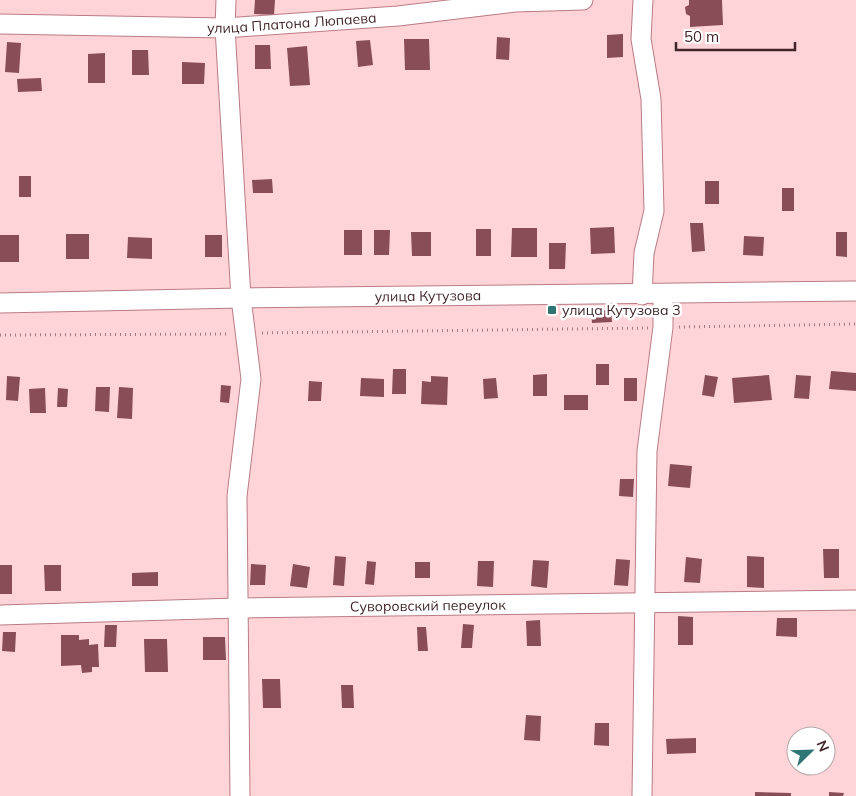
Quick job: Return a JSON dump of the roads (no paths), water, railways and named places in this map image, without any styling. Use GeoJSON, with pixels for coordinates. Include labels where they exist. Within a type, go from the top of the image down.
{"type":"FeatureCollection","features":[{"type":"Feature","properties":{"kind":"street"},"geometry":{"type":"LineString","coordinates":[[226,0],[225,28],[241,298],[251,378],[237,496],[240,796]]}},
{"type":"Feature","properties":{"kind":"street","name":"улица Платона Люпаева"},"geometry":{"type":"LineString","coordinates":[[0,24],[225,28],[398,16],[515,2],[583,0]]}},
{"type":"Feature","properties":{"kind":"street"},"geometry":{"type":"LineString","coordinates":[[642,295],[644,253],[654,211],[651,98],[642,39],[643,0]]}},
{"type":"Feature","properties":{"kind":"street","name":"улица Кутузова"},"geometry":{"type":"LineString","coordinates":[[0,303],[241,298],[642,295],[856,291]]}},
{"type":"Feature","properties":{"kind":"street"},"geometry":{"type":"LineString","coordinates":[[642,796],[647,450],[663,328],[663,294]]}},
{"type":"Feature","properties":{"kind":"street","name":"Суворовский переулок"},"geometry":{"type":"LineString","coordinates":[[0,615],[238,608],[856,600]]}},
{"type":"Feature","properties":{"kind":"place","name":"улица Кутузова 3"},"geometry":{"type":"Point","coordinates":[552,310]}}]}
